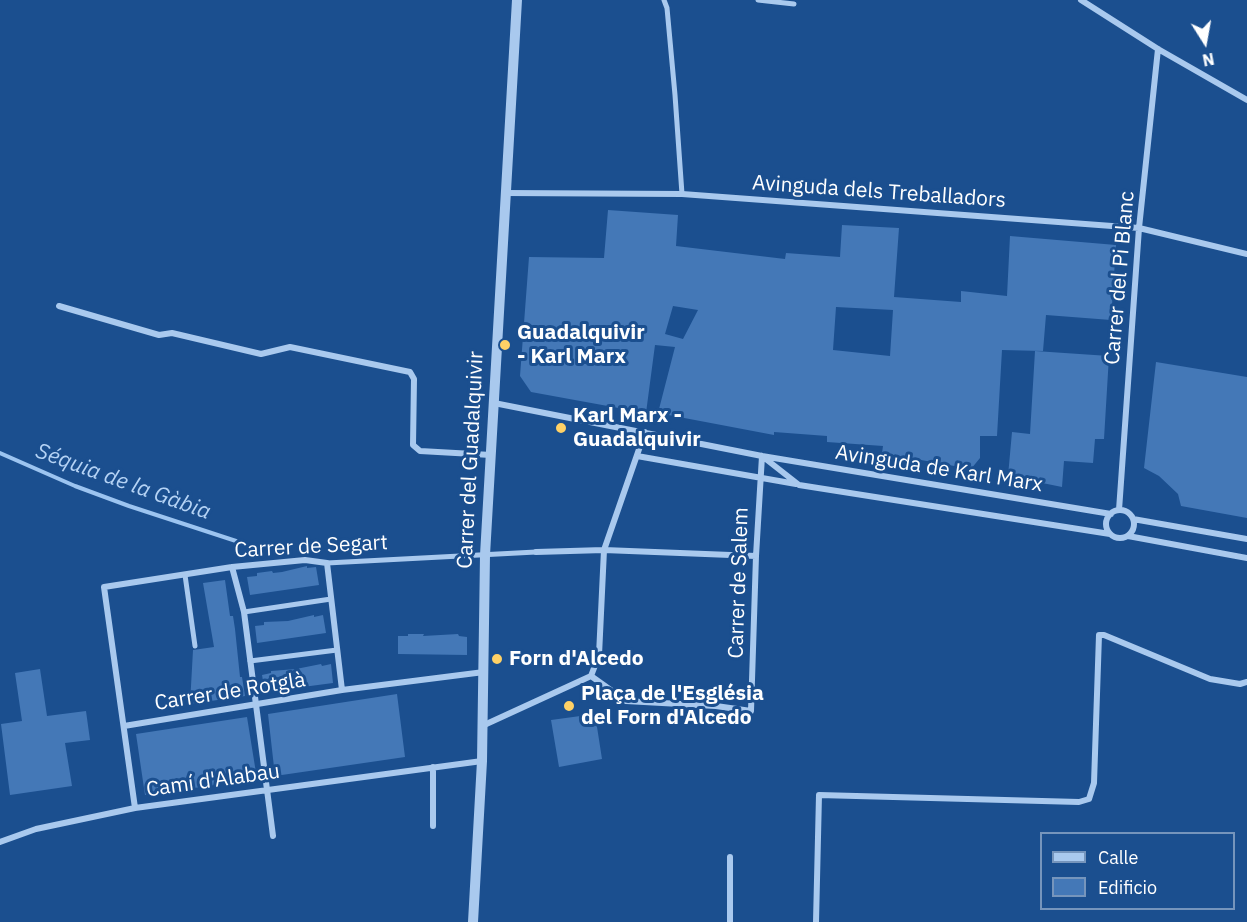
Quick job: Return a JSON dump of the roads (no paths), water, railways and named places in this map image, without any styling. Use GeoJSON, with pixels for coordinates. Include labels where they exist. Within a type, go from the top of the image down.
{"type":"FeatureCollection","features":[{"type":"Feature","properties":{"kind":"street","name":"Carrer del Guadalquivir"},"geometry":{"type":"LineString","coordinates":[[473,922],[482,761],[484,555],[517,0]]}},
{"type":"Feature","properties":{"kind":"street"},"geometry":{"type":"LineString","coordinates":[[664,0],[667,8],[682,194]]}},
{"type":"Feature","properties":{"kind":"street"},"geometry":{"type":"LineString","coordinates":[[758,0],[794,4]]}},
{"type":"Feature","properties":{"kind":"street"},"geometry":{"type":"LineString","coordinates":[[1081,0],[1158,49],[1247,100]]}},
{"type":"Feature","properties":{"kind":"street","name":"Carrer del Pi Blanc"},"geometry":{"type":"LineString","coordinates":[[1119,510],[1139,228],[1158,49]]}},
{"type":"Feature","properties":{"kind":"street","name":"Avinguda dels Treballadors"},"geometry":{"type":"LineString","coordinates":[[505,193],[682,194],[1139,228],[1247,254]]}},
{"type":"Feature","properties":{"kind":"street"},"geometry":{"type":"LineString","coordinates":[[59,306],[159,335],[172,333],[261,354],[290,347],[410,372],[414,379],[413,444],[420,451],[490,455]]}},
{"type":"Feature","properties":{"kind":"street","name":"Avinguda de Karl Marx"},"geometry":{"type":"LineString","coordinates":[[494,403],[762,456],[1111,514]]}},
{"type":"Feature","properties":{"kind":"street"},"geometry":{"type":"LineString","coordinates":[[482,726],[591,676],[599,655],[604,550],[645,432]]}},
{"type":"Feature","properties":{"kind":"street","name":"Avinguda de Karl Marx"},"geometry":{"type":"LineString","coordinates":[[637,456],[1110,534]]}},
{"type":"Feature","properties":{"kind":"street","name":"Avinguda de Karl Marx"},"geometry":{"type":"LineString","coordinates":[[762,456],[799,484]]}},
{"type":"Feature","properties":{"kind":"street","name":"Carrer de Salem"},"geometry":{"type":"LineString","coordinates":[[591,676],[626,701],[716,706],[751,711],[762,456]]}},
{"type":"Feature","properties":{"kind":"street"},"geometry":{"type":"LineString","coordinates":[[1247,539],[1133,519],[1125,511],[1119,510],[1111,514],[1106,524],[1110,534],[1120,538],[1128,536],[1247,558]]}},
{"type":"Feature","properties":{"kind":"street"},"geometry":{"type":"LineString","coordinates":[[1128,536],[1134,527],[1133,519]]}},
{"type":"Feature","properties":{"kind":"street"},"geometry":{"type":"LineString","coordinates":[[536,552],[604,550],[756,556]]}},
{"type":"Feature","properties":{"kind":"street","name":"Carrer de Segart"},"geometry":{"type":"LineString","coordinates":[[124,726],[104,587],[232,567],[305,560],[327,563],[536,552]]}},
{"type":"Feature","properties":{"kind":"street"},"geometry":{"type":"LineString","coordinates":[[327,563],[342,690]]}},
{"type":"Feature","properties":{"kind":"street"},"geometry":{"type":"LineString","coordinates":[[232,567],[244,612],[273,836]]}},
{"type":"Feature","properties":{"kind":"street"},"geometry":{"type":"LineString","coordinates":[[184,575],[195,646]]}},
{"type":"Feature","properties":{"kind":"street"},"geometry":{"type":"LineString","coordinates":[[244,612],[331,599]]}},
{"type":"Feature","properties":{"kind":"street"},"geometry":{"type":"LineString","coordinates":[[816,922],[819,795],[1079,802],[1089,799],[1094,783],[1098,635],[1104,635],[1210,679],[1240,684],[1247,682]]}},
{"type":"Feature","properties":{"kind":"street"},"geometry":{"type":"LineString","coordinates":[[250,661],[337,650]]}},
{"type":"Feature","properties":{"kind":"street","name":"Carrer de Rotglà"},"geometry":{"type":"LineString","coordinates":[[124,726],[342,690],[484,672]]}},
{"type":"Feature","properties":{"kind":"street"},"geometry":{"type":"LineString","coordinates":[[124,726],[135,808]]}},
{"type":"Feature","properties":{"kind":"street","name":"Camí d'Alabau"},"geometry":{"type":"LineString","coordinates":[[0,842],[36,829],[135,808],[482,761]]}},
{"type":"Feature","properties":{"kind":"street"},"geometry":{"type":"LineString","coordinates":[[433,767],[433,826]]}},
{"type":"Feature","properties":{"kind":"street"},"geometry":{"type":"LineString","coordinates":[[730,857],[730,922]]}},
{"type":"Feature","properties":{"kind":"waterway","name":"Séquia de la Gàbia"},"geometry":{"type":"LineString","coordinates":[[0,453],[75,486],[236,541]]}},
{"type":"Feature","properties":{"kind":"place","name":"Guadalquivir - Karl Marx"},"geometry":{"type":"Point","coordinates":[505,345]}},
{"type":"Feature","properties":{"kind":"place","name":"Karl Marx - Guadalquivir"},"geometry":{"type":"Point","coordinates":[561,428]}},
{"type":"Feature","properties":{"kind":"place","name":"Forn d'Alcedo"},"geometry":{"type":"Point","coordinates":[497,659]}},
{"type":"Feature","properties":{"kind":"place","name":"Plaça de l'Església del Forn d'Alcedo"},"geometry":{"type":"Point","coordinates":[569,706]}}]}
